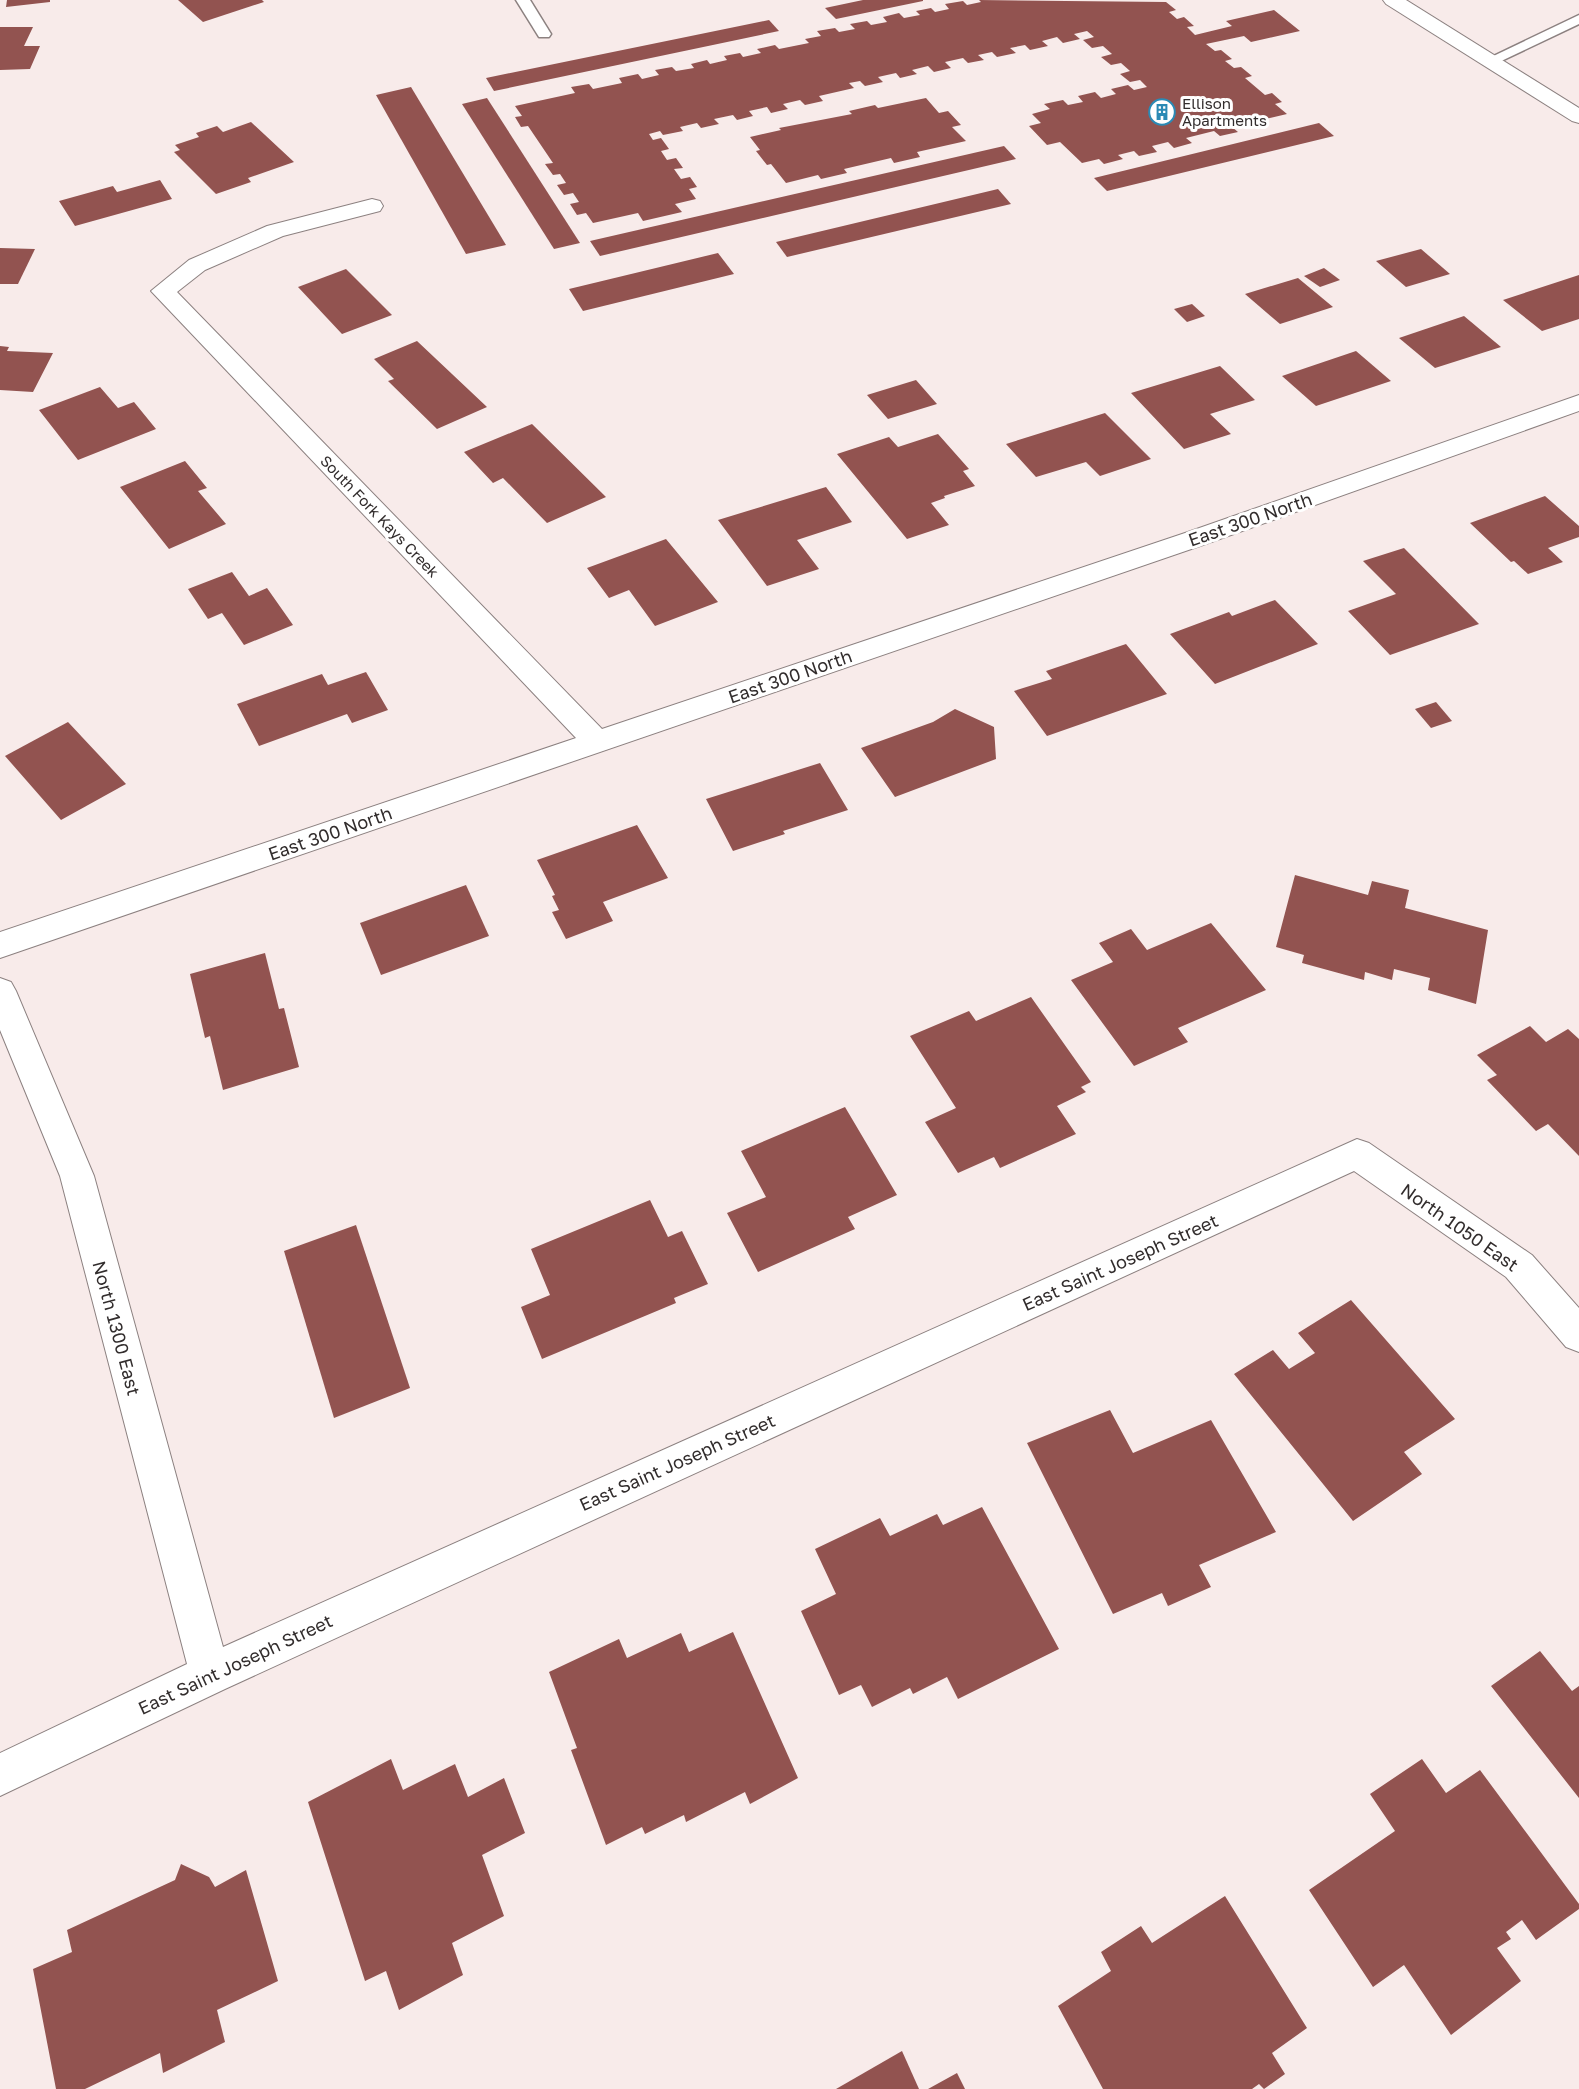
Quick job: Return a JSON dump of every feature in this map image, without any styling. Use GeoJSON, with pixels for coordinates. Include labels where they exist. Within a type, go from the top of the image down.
{"type":"FeatureCollection","features":[{"type":"Feature","properties":{"kind":"street"},"geometry":{"type":"LineString","coordinates":[[1393,0],[1579,117]]}},
{"type":"Feature","properties":{"kind":"street","name":"South Fork Kays Creek"},"geometry":{"type":"LineString","coordinates":[[372,206],[275,231],[197,265],[163,291],[597,742]]}},
{"type":"Feature","properties":{"kind":"street","name":"East 300 North"},"geometry":{"type":"LineString","coordinates":[[0,945],[1194,539],[1579,403]]}},
{"type":"Feature","properties":{"kind":"street","name":"North 1300 East"},"geometry":{"type":"LineString","coordinates":[[0,991],[77,1176],[210,1674]]}},
{"type":"Feature","properties":{"kind":"street","name":"East Saint Joseph Street"},"geometry":{"type":"LineString","coordinates":[[0,1775],[210,1674],[1357,1154]]}},
{"type":"Feature","properties":{"kind":"street","name":"North 1050 East"},"geometry":{"type":"LineString","coordinates":[[1357,1154],[1519,1266],[1579,1335]]}},
{"type":"Feature","properties":{"kind":"lane"},"geometry":{"type":"LineString","coordinates":[[523,0],[544,34]]}},
{"type":"Feature","properties":{"kind":"lane"},"geometry":{"type":"LineString","coordinates":[[1490,61],[1579,19]]}},
{"type":"Feature","properties":{"kind":"lane"},"geometry":{"type":"LineString","coordinates":[[1558,28],[1579,40]]}},
{"type":"Feature","properties":{"kind":"building"},"geometry":{"type":"Polygon","coordinates":[[[7,0],[50,0],[50,2],[6,7],[7,0]]]}},
{"type":"Feature","properties":{"kind":"building"},"geometry":{"type":"Polygon","coordinates":[[[178,0],[262,0],[264,2],[203,22],[178,0]]]}},
{"type":"Feature","properties":{"kind":"building"},"geometry":{"type":"Polygon","coordinates":[[[863,0],[923,1],[836,19],[825,8],[863,0]]]}},
{"type":"Feature","properties":{"kind":"building","name":"Ellison Apartments"},"geometry":{"type":"Polygon","coordinates":[[[979,0],[1166,2],[1176,10],[1169,12],[1177,19],[1184,17],[1194,26],[1187,27],[1195,35],[1232,26],[1226,21],[1274,10],[1300,31],[1251,42],[1244,36],[1206,44],[1215,51],[1221,50],[1232,59],[1225,61],[1234,68],[1241,67],[1252,76],[1245,78],[1265,95],[1272,93],[1282,102],[1275,104],[1287,114],[1232,127],[1238,132],[1220,136],[1214,131],[1186,138],[1192,143],[1174,148],[1168,142],[1152,146],[1157,152],[1139,156],[1134,151],[1118,155],[1123,159],[1104,164],[1099,159],[1082,163],[1060,142],[1047,145],[1029,126],[1041,123],[1032,114],[1050,109],[1044,104],[1063,100],[1068,105],[1083,102],[1078,96],[1095,92],[1101,98],[1116,94],[1111,89],[1128,85],[1134,90],[1147,87],[1140,80],[1130,82],[1120,74],[1130,71],[1121,63],[1111,65],[1101,57],[1112,54],[1103,46],[1092,48],[1083,40],[1094,37],[1087,31],[1074,34],[1080,39],[1063,43],[1057,37],[1042,41],[1048,46],[1030,50],[1025,45],[1010,48],[1016,53],[997,57],[992,52],[978,55],[984,60],[968,63],[963,58],[945,62],[951,68],[934,72],[928,66],[912,70],[917,74],[900,78],[896,73],[878,77],[883,82],[865,86],[860,81],[849,83],[854,88],[819,96],[823,101],[805,105],[800,100],[783,104],[788,109],[771,113],[767,107],[749,111],[753,116],[737,120],[733,115],[714,119],[719,124],[701,128],[697,123],[680,127],[683,131],[663,135],[660,131],[649,134],[653,140],[661,138],[669,149],[661,151],[667,160],[676,158],[683,168],[674,169],[681,179],[690,177],[697,187],[689,189],[696,199],[675,204],[682,212],[643,221],[638,213],[593,223],[586,213],[577,215],[570,204],[579,202],[573,193],[564,195],[557,185],[566,183],[560,174],[553,175],[545,164],[553,163],[528,126],[521,127],[515,117],[522,116],[515,106],[575,93],[571,87],[589,84],[593,89],[622,83],[619,78],[638,74],[642,79],[659,75],[655,70],[672,67],[676,71],[694,68],[691,64],[707,60],[710,64],[727,60],[724,56],[740,53],[743,57],[761,53],[757,49],[775,45],[779,49],[809,43],[805,39],[821,36],[817,31],[835,28],[839,32],[855,29],[850,24],[867,21],[871,25],[887,22],[883,17],[899,13],[904,18],[920,15],[916,11],[931,8],[935,12],[949,9],[945,4],[963,1],[967,5],[981,2],[979,0]]]}},
{"type":"Feature","properties":{"kind":"building"},"geometry":{"type":"Polygon","coordinates":[[[769,20],[779,31],[494,91],[486,78],[769,20]]]}},
{"type":"Feature","properties":{"kind":"building"},"geometry":{"type":"Polygon","coordinates":[[[0,27],[33,27],[24,46],[40,46],[30,69],[0,70],[0,27]]]}},
{"type":"Feature","properties":{"kind":"building"},"geometry":{"type":"Polygon","coordinates":[[[411,87],[506,245],[466,254],[376,95],[411,87]]]}},
{"type":"Feature","properties":{"kind":"building"},"geometry":{"type":"Polygon","coordinates":[[[487,98],[580,243],[554,249],[462,104],[487,98]]]}},
{"type":"Feature","properties":{"kind":"building"},"geometry":{"type":"Polygon","coordinates":[[[926,98],[939,113],[948,111],[961,125],[952,127],[966,141],[917,152],[920,157],[894,163],[891,158],[844,169],[847,173],[821,179],[818,175],[786,183],[771,164],[767,165],[756,151],[760,150],[750,137],[781,130],[779,128],[852,114],[849,111],[875,105],[878,108],[926,98]]]}},
{"type":"Feature","properties":{"kind":"building"},"geometry":{"type":"Polygon","coordinates":[[[251,122],[294,162],[248,178],[251,182],[216,194],[174,152],[180,150],[175,145],[199,137],[196,133],[217,126],[223,132],[251,122]]]}},
{"type":"Feature","properties":{"kind":"building"},"geometry":{"type":"Polygon","coordinates":[[[1319,123],[1334,136],[1107,191],[1094,178],[1319,123]]]}},
{"type":"Feature","properties":{"kind":"building"},"geometry":{"type":"Polygon","coordinates":[[[1004,146],[1016,159],[600,256],[590,241],[1004,146]]]}},
{"type":"Feature","properties":{"kind":"building"},"geometry":{"type":"Polygon","coordinates":[[[160,180],[172,199],[75,226],[59,201],[113,186],[117,192],[160,180]]]}},
{"type":"Feature","properties":{"kind":"building"},"geometry":{"type":"Polygon","coordinates":[[[998,189],[1011,204],[787,257],[776,242],[998,189]]]}},
{"type":"Feature","properties":{"kind":"building"},"geometry":{"type":"Polygon","coordinates":[[[0,248],[35,249],[18,284],[0,284],[0,248]]]}},
{"type":"Feature","properties":{"kind":"building"},"geometry":{"type":"Polygon","coordinates":[[[1421,249],[1450,274],[1406,287],[1376,261],[1421,249]]]}},
{"type":"Feature","properties":{"kind":"building"},"geometry":{"type":"Polygon","coordinates":[[[718,253],[734,274],[583,311],[569,289],[718,253]]]}},
{"type":"Feature","properties":{"kind":"building"},"geometry":{"type":"Polygon","coordinates":[[[1324,268],[1340,280],[1320,287],[1304,276],[1324,268]]]}},
{"type":"Feature","properties":{"kind":"building"},"geometry":{"type":"Polygon","coordinates":[[[346,269],[392,315],[342,334],[298,287],[346,269]]]}},
{"type":"Feature","properties":{"kind":"building"},"geometry":{"type":"Polygon","coordinates":[[[1579,275],[1579,319],[1542,331],[1503,300],[1579,275]]]}},
{"type":"Feature","properties":{"kind":"building"},"geometry":{"type":"Polygon","coordinates":[[[1298,278],[1333,307],[1280,324],[1245,294],[1298,278]]]}},
{"type":"Feature","properties":{"kind":"building"},"geometry":{"type":"Polygon","coordinates":[[[1192,304],[1205,316],[1187,322],[1174,309],[1192,304]]]}},
{"type":"Feature","properties":{"kind":"building"},"geometry":{"type":"Polygon","coordinates":[[[1464,316],[1501,347],[1435,368],[1399,338],[1464,316]]]}},
{"type":"Feature","properties":{"kind":"building"},"geometry":{"type":"Polygon","coordinates":[[[417,341],[487,407],[437,429],[388,381],[394,379],[374,359],[417,341]]]}},
{"type":"Feature","properties":{"kind":"building"},"geometry":{"type":"Polygon","coordinates":[[[0,346],[9,347],[7,351],[53,353],[33,392],[0,390],[0,346]]]}},
{"type":"Feature","properties":{"kind":"building"},"geometry":{"type":"Polygon","coordinates":[[[1356,351],[1391,381],[1316,406],[1282,376],[1356,351]]]}},
{"type":"Feature","properties":{"kind":"building"},"geometry":{"type":"Polygon","coordinates":[[[1220,366],[1255,400],[1210,414],[1231,434],[1184,449],[1131,393],[1220,366]]]}},
{"type":"Feature","properties":{"kind":"building"},"geometry":{"type":"Polygon","coordinates":[[[916,380],[937,404],[888,419],[867,395],[916,380]]]}},
{"type":"Feature","properties":{"kind":"building"},"geometry":{"type":"Polygon","coordinates":[[[100,387],[118,408],[134,402],[156,429],[78,460],[39,410],[100,387]]]}},
{"type":"Feature","properties":{"kind":"building"},"geometry":{"type":"Polygon","coordinates":[[[1105,413],[1151,459],[1100,476],[1086,462],[1036,477],[1006,444],[1105,413]]]}},
{"type":"Feature","properties":{"kind":"building"},"geometry":{"type":"Polygon","coordinates":[[[532,424],[606,497],[547,523],[503,478],[493,483],[464,452],[532,424]]]}},
{"type":"Feature","properties":{"kind":"building"},"geometry":{"type":"Polygon","coordinates":[[[938,434],[969,469],[963,471],[975,486],[944,496],[945,498],[931,503],[949,525],[907,539],[837,454],[889,437],[898,447],[938,434]]]}},
{"type":"Feature","properties":{"kind":"building"},"geometry":{"type":"Polygon","coordinates":[[[185,461],[207,488],[198,491],[226,524],[169,549],[120,487],[185,461]]]}},
{"type":"Feature","properties":{"kind":"building"},"geometry":{"type":"Polygon","coordinates":[[[826,487],[852,522],[797,540],[819,569],[767,586],[718,520],[826,487]]]}},
{"type":"Feature","properties":{"kind":"building"},"geometry":{"type":"Polygon","coordinates":[[[1545,496],[1579,526],[1579,537],[1548,548],[1563,562],[1528,574],[1514,561],[1511,562],[1470,523],[1545,496]]]}},
{"type":"Feature","properties":{"kind":"building"},"geometry":{"type":"Polygon","coordinates":[[[666,539],[718,602],[655,626],[629,590],[609,598],[587,568],[666,539]]]}},
{"type":"Feature","properties":{"kind":"building"},"geometry":{"type":"Polygon","coordinates":[[[1404,548],[1479,624],[1390,655],[1348,611],[1396,594],[1363,561],[1404,548]]]}},
{"type":"Feature","properties":{"kind":"building"},"geometry":{"type":"Polygon","coordinates":[[[232,572],[249,596],[267,588],[293,625],[244,645],[222,613],[208,619],[188,589],[232,572]]]}},
{"type":"Feature","properties":{"kind":"building"},"geometry":{"type":"Polygon","coordinates":[[[1275,600],[1318,644],[1215,684],[1170,634],[1229,612],[1232,616],[1275,600]]]}},
{"type":"Feature","properties":{"kind":"building"},"geometry":{"type":"Polygon","coordinates":[[[1126,644],[1167,694],[1047,736],[1014,691],[1052,679],[1046,671],[1126,644]]]}},
{"type":"Feature","properties":{"kind":"building"},"geometry":{"type":"Polygon","coordinates":[[[366,672],[388,710],[352,723],[347,714],[259,746],[237,704],[322,674],[328,685],[366,672]]]}},
{"type":"Feature","properties":{"kind":"building"},"geometry":{"type":"Polygon","coordinates":[[[1436,702],[1452,721],[1431,728],[1415,709],[1436,702]]]}},
{"type":"Feature","properties":{"kind":"building"},"geometry":{"type":"Polygon","coordinates":[[[955,709],[994,727],[996,759],[895,797],[861,748],[933,722],[955,709]]]}},
{"type":"Feature","properties":{"kind":"building"},"geometry":{"type":"Polygon","coordinates":[[[68,722],[126,784],[61,820],[5,756],[68,722]]]}},
{"type":"Feature","properties":{"kind":"building"},"geometry":{"type":"Polygon","coordinates":[[[820,763],[848,810],[783,831],[785,834],[733,851],[706,799],[820,763]]]}},
{"type":"Feature","properties":{"kind":"building"},"geometry":{"type":"Polygon","coordinates":[[[637,825],[668,878],[603,902],[613,921],[566,939],[552,912],[559,910],[552,896],[555,895],[537,860],[637,825]]]}},
{"type":"Feature","properties":{"kind":"building"},"geometry":{"type":"Polygon","coordinates":[[[1295,875],[1368,895],[1372,881],[1409,890],[1405,908],[1488,930],[1476,1004],[1428,990],[1430,978],[1394,969],[1392,980],[1365,972],[1364,980],[1302,963],[1304,955],[1276,947],[1295,875]]]}},
{"type":"Feature","properties":{"kind":"building"},"geometry":{"type":"Polygon","coordinates":[[[466,885],[489,936],[381,975],[360,923],[466,885]]]}},
{"type":"Feature","properties":{"kind":"building"},"geometry":{"type":"Polygon","coordinates":[[[1211,923],[1266,990],[1178,1028],[1188,1042],[1134,1066],[1071,980],[1113,962],[1099,943],[1131,929],[1147,950],[1211,923]]]}},
{"type":"Feature","properties":{"kind":"building"},"geometry":{"type":"Polygon","coordinates":[[[265,953],[279,1009],[284,1008],[299,1067],[223,1090],[210,1036],[205,1038],[190,974],[265,953]]]}},
{"type":"Feature","properties":{"kind":"building"},"geometry":{"type":"Polygon","coordinates":[[[1031,997],[1091,1082],[1081,1087],[1086,1092],[1057,1106],[1076,1134],[1000,1168],[994,1157],[958,1173],[925,1122],[956,1108],[910,1036],[969,1011],[976,1021],[1031,997]]]}},
{"type":"Feature","properties":{"kind":"building"},"geometry":{"type":"Polygon","coordinates":[[[1530,1026],[1546,1042],[1568,1029],[1579,1039],[1579,1156],[1548,1124],[1536,1131],[1487,1080],[1497,1075],[1477,1055],[1530,1026]]]}},
{"type":"Feature","properties":{"kind":"building"},"geometry":{"type":"Polygon","coordinates":[[[845,1107],[897,1195],[848,1217],[855,1229],[758,1272],[727,1213],[766,1197],[741,1151],[845,1107]]]}},
{"type":"Feature","properties":{"kind":"building"},"geometry":{"type":"Polygon","coordinates":[[[650,1200],[668,1237],[682,1231],[708,1284],[674,1298],[676,1303],[542,1359],[521,1307],[550,1295],[531,1249],[650,1200]]]}},
{"type":"Feature","properties":{"kind":"building"},"geometry":{"type":"Polygon","coordinates":[[[356,1225],[410,1388],[334,1418],[284,1251],[356,1225]]]}},
{"type":"Feature","properties":{"kind":"building"},"geometry":{"type":"Polygon","coordinates":[[[1351,1300],[1455,1419],[1404,1452],[1422,1474],[1353,1521],[1234,1374],[1273,1350],[1289,1369],[1315,1353],[1298,1333],[1351,1300]]]}},
{"type":"Feature","properties":{"kind":"building"},"geometry":{"type":"Polygon","coordinates":[[[1110,1410],[1133,1453],[1211,1420],[1276,1532],[1199,1565],[1211,1587],[1168,1606],[1162,1593],[1113,1614],[1027,1443],[1110,1410]]]}},
{"type":"Feature","properties":{"kind":"building"},"geometry":{"type":"Polygon","coordinates":[[[982,1507],[1059,1649],[958,1699],[947,1677],[913,1694],[910,1688],[872,1707],[861,1685],[839,1695],[801,1611],[836,1594],[815,1549],[880,1518],[890,1536],[937,1514],[943,1525],[982,1507]]]}},
{"type":"Feature","properties":{"kind":"building"},"geometry":{"type":"Polygon","coordinates":[[[733,1632],[798,1778],[750,1804],[745,1792],[686,1822],[684,1815],[645,1834],[642,1827],[606,1845],[571,1750],[577,1748],[549,1672],[619,1639],[627,1658],[681,1633],[689,1652],[733,1632]]]}},
{"type":"Feature","properties":{"kind":"building"},"geometry":{"type":"Polygon","coordinates":[[[1540,1651],[1572,1691],[1579,1686],[1579,1798],[1491,1686],[1540,1651]]]}},
{"type":"Feature","properties":{"kind":"building"},"geometry":{"type":"Polygon","coordinates":[[[391,1759],[403,1790],[455,1764],[468,1797],[504,1778],[525,1833],[482,1855],[504,1916],[452,1943],[463,1975],[399,2010],[386,1971],[365,1981],[308,1802],[391,1759]]]}},
{"type":"Feature","properties":{"kind":"building"},"geometry":{"type":"Polygon","coordinates":[[[1422,1759],[1446,1793],[1480,1770],[1579,1904],[1579,1909],[1536,1940],[1522,1920],[1506,1932],[1511,1939],[1497,1948],[1521,1981],[1451,2035],[1404,1965],[1373,1987],[1309,1890],[1395,1831],[1370,1794],[1422,1759]]]}},
{"type":"Feature","properties":{"kind":"building"},"geometry":{"type":"Polygon","coordinates":[[[181,1864],[209,1877],[215,1887],[246,1870],[278,1981],[217,2010],[225,2042],[163,2073],[160,2053],[85,2089],[56,2089],[33,1969],[72,1952],[67,1930],[175,1880],[181,1864]]]}},
{"type":"Feature","properties":{"kind":"building"},"geometry":{"type":"Polygon","coordinates":[[[1225,1896],[1307,2028],[1272,2053],[1285,2074],[1264,2089],[1259,2084],[1252,2089],[1103,2089],[1058,2006],[1111,1971],[1101,1952],[1141,1926],[1152,1943],[1225,1896]]]}},
{"type":"Feature","properties":{"kind":"building"},"geometry":{"type":"Polygon","coordinates":[[[902,2051],[919,2089],[836,2089],[902,2051]]]}},
{"type":"Feature","properties":{"kind":"building"},"geometry":{"type":"Polygon","coordinates":[[[957,2073],[965,2089],[928,2089],[957,2073]]]}},
{"type":"Feature","properties":{"kind":"place","name":"Ellison Apartments"},"geometry":{"type":"Point","coordinates":[1162,112]}}]}
